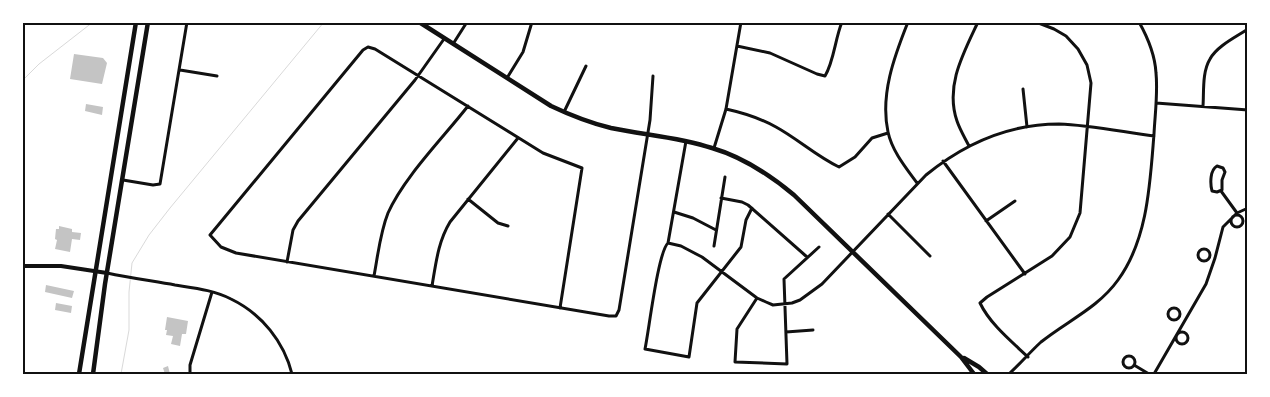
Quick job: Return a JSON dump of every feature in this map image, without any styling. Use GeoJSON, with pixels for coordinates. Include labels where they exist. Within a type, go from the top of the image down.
{"type":"FeatureCollection","features":[{"type":"Feature","properties":{"kind":"main road"},"geometry":{"type":"LineString","coordinates":[[79,374],[136,22]]}},
{"type":"Feature","properties":{"kind":"main road"},"geometry":{"type":"LineString","coordinates":[[93,374],[107,274],[148,22]]}},
{"type":"Feature","properties":{"kind":"main road"},"geometry":{"type":"LineString","coordinates":[[420,22],[444,39],[564,112],[593,123],[714,148],[752,165],[781,184],[961,357],[974,374]]}},
{"type":"Feature","properties":{"kind":"main road"},"geometry":{"type":"LineString","coordinates":[[124,95],[135,97]]}},
{"type":"Feature","properties":{"kind":"main road"},"geometry":{"type":"LineString","coordinates":[[961,357],[987,374]]}},
{"type":"Feature","properties":{"kind":"street"},"geometry":{"type":"LineString","coordinates":[[123,180],[153,185],[160,184],[187,22]]}},
{"type":"Feature","properties":{"kind":"street"},"geometry":{"type":"LineString","coordinates":[[453,44],[467,22]]}},
{"type":"Feature","properties":{"kind":"street"},"geometry":{"type":"LineString","coordinates":[[507,78],[523,52],[532,22]]}},
{"type":"Feature","properties":{"kind":"street"},"geometry":{"type":"LineString","coordinates":[[714,148],[726,108],[741,22]]}},
{"type":"Feature","properties":{"kind":"street"},"geometry":{"type":"LineString","coordinates":[[738,46],[770,53],[825,76],[829,69],[842,22]]}},
{"type":"Feature","properties":{"kind":"street"},"geometry":{"type":"LineString","coordinates":[[908,22],[889,74],[886,106],[888,133],[900,161],[917,183]]}},
{"type":"Feature","properties":{"kind":"street"},"geometry":{"type":"LineString","coordinates":[[969,146],[958,123],[952,95],[957,68],[978,22]]}},
{"type":"Feature","properties":{"kind":"street"},"geometry":{"type":"LineString","coordinates":[[1028,357],[1005,335],[984,311],[980,303],[987,296],[1052,256],[1070,237],[1080,213],[1091,92],[1087,65],[1078,49],[1066,36],[1036,22]]}},
{"type":"Feature","properties":{"kind":"street"},"geometry":{"type":"LineString","coordinates":[[1009,374],[1041,343],[1092,308],[1118,281],[1138,243],[1151,180],[1156,103],[1156,73],[1153,56],[1139,22]]}},
{"type":"Feature","properties":{"kind":"street"},"geometry":{"type":"LineString","coordinates":[[1203,106],[1206,72],[1210,59],[1214,53],[1248,29]]}},
{"type":"Feature","properties":{"kind":"street"},"geometry":{"type":"LineString","coordinates":[[287,262],[293,230],[298,220],[419,75],[444,39]]}},
{"type":"Feature","properties":{"kind":"street"},"geometry":{"type":"LineString","coordinates":[[560,308],[582,168],[543,153],[419,75],[375,49],[368,47],[363,50],[210,235],[221,247],[229,250],[287,262],[560,308],[616,316],[619,310],[648,135],[652,108],[653,76]]}},
{"type":"Feature","properties":{"kind":"street"},"geometry":{"type":"LineString","coordinates":[[564,112],[586,66]]}},
{"type":"Feature","properties":{"kind":"street"},"geometry":{"type":"LineString","coordinates":[[180,70],[217,76]]}},
{"type":"Feature","properties":{"kind":"street"},"geometry":{"type":"LineString","coordinates":[[1023,89],[1027,127]]}},
{"type":"Feature","properties":{"kind":"street"},"geometry":{"type":"LineString","coordinates":[[1156,103],[1248,110]]}},
{"type":"Feature","properties":{"kind":"street"},"geometry":{"type":"LineString","coordinates":[[374,276],[382,234],[395,200],[405,184],[468,106]]}},
{"type":"Feature","properties":{"kind":"street"},"geometry":{"type":"LineString","coordinates":[[726,108],[750,114],[778,128],[839,167],[855,157],[872,138],[888,133]]}},
{"type":"Feature","properties":{"kind":"street"},"geometry":{"type":"LineString","coordinates":[[668,243],[692,251],[757,298],[773,305],[784,305],[800,300],[822,284],[917,183],[943,161],[999,132],[1059,124],[1154,136]]}},
{"type":"Feature","properties":{"kind":"street"},"geometry":{"type":"LineString","coordinates":[[432,286],[443,234],[450,222],[518,138]]}},
{"type":"Feature","properties":{"kind":"street"},"geometry":{"type":"LineString","coordinates":[[686,141],[668,243],[664,247],[645,349],[689,357],[698,303],[741,247],[746,220],[752,208]]}},
{"type":"Feature","properties":{"kind":"street"},"geometry":{"type":"LineString","coordinates":[[943,161],[1024,274]]}},
{"type":"Feature","properties":{"kind":"street"},"geometry":{"type":"LineString","coordinates":[[1217,166],[1221,166],[1224,170],[1221,191],[1215,192],[1211,189],[1212,170],[1217,166]]}},
{"type":"Feature","properties":{"kind":"street"},"geometry":{"type":"LineString","coordinates":[[714,246],[725,178]]}},
{"type":"Feature","properties":{"kind":"street"},"geometry":{"type":"LineString","coordinates":[[1221,191],[1236,213]]}},
{"type":"Feature","properties":{"kind":"street"},"geometry":{"type":"LineString","coordinates":[[722,198],[742,202],[752,208],[807,257]]}},
{"type":"Feature","properties":{"kind":"street"},"geometry":{"type":"LineString","coordinates":[[468,199],[498,223],[508,226]]}},
{"type":"Feature","properties":{"kind":"street"},"geometry":{"type":"LineString","coordinates":[[986,221],[1015,201]]}},
{"type":"Feature","properties":{"kind":"street"},"geometry":{"type":"LineString","coordinates":[[1154,374],[1206,284],[1223,227],[1236,213],[1248,208]]}},
{"type":"Feature","properties":{"kind":"street"},"geometry":{"type":"LineString","coordinates":[[674,212],[693,218],[716,230]]}},
{"type":"Feature","properties":{"kind":"street"},"geometry":{"type":"LineString","coordinates":[[888,214],[930,256]]}},
{"type":"Feature","properties":{"kind":"street"},"geometry":{"type":"LineString","coordinates":[[757,298],[737,330],[735,362],[787,364],[784,279],[819,247]]}},
{"type":"Feature","properties":{"kind":"street"},"geometry":{"type":"LineString","coordinates":[[1210,257],[1215,258]]}},
{"type":"Feature","properties":{"kind":"street"},"geometry":{"type":"LineString","coordinates":[[22,266],[61,266],[95,271],[212,292],[231,299],[259,319],[271,331],[283,349],[292,374]]}},
{"type":"Feature","properties":{"kind":"street"},"geometry":{"type":"LineString","coordinates":[[190,374],[190,365],[212,292]]}},
{"type":"Feature","properties":{"kind":"street"},"geometry":{"type":"LineString","coordinates":[[1180,318],[1186,321]]}},
{"type":"Feature","properties":{"kind":"street"},"geometry":{"type":"LineString","coordinates":[[786,332],[813,330]]}},
{"type":"Feature","properties":{"kind":"street"},"geometry":{"type":"LineString","coordinates":[[1134,365],[1149,374]]}},
{"type":"Feature","properties":{"kind":"building"},"geometry":{"type":"Polygon","coordinates":[[[74,54],[103,58],[107,63],[102,84],[70,79],[74,54]]]}},
{"type":"Feature","properties":{"kind":"building"},"geometry":{"type":"Polygon","coordinates":[[[86,104],[103,107],[102,115],[85,111],[86,104]]]}},
{"type":"Feature","properties":{"kind":"building"},"geometry":{"type":"Polygon","coordinates":[[[59,226],[72,229],[72,232],[81,233],[80,240],[72,239],[70,252],[55,249],[57,240],[55,239],[56,229],[59,229],[59,226]]]}},
{"type":"Feature","properties":{"kind":"building"},"geometry":{"type":"Polygon","coordinates":[[[46,285],[74,291],[72,298],[45,292],[46,285]]]}},
{"type":"Feature","properties":{"kind":"building"},"geometry":{"type":"Polygon","coordinates":[[[56,303],[72,306],[71,313],[55,310],[56,303]]]}},
{"type":"Feature","properties":{"kind":"building"},"geometry":{"type":"Polygon","coordinates":[[[167,317],[188,321],[186,334],[182,334],[180,346],[171,344],[173,336],[166,335],[167,317]]]}},
{"type":"Feature","properties":{"kind":"building"},"geometry":{"type":"Polygon","coordinates":[[[168,366],[170,374],[165,374],[163,368],[168,366]]]}},
{"type":"Feature","properties":{"kind":"waterway"},"geometry":{"type":"LineString","coordinates":[[22,81],[39,64],[93,22]]}},
{"type":"Feature","properties":{"kind":"waterway"},"geometry":{"type":"LineString","coordinates":[[121,374],[129,330],[129,292],[132,263],[149,235],[170,208],[324,22]]}}]}
